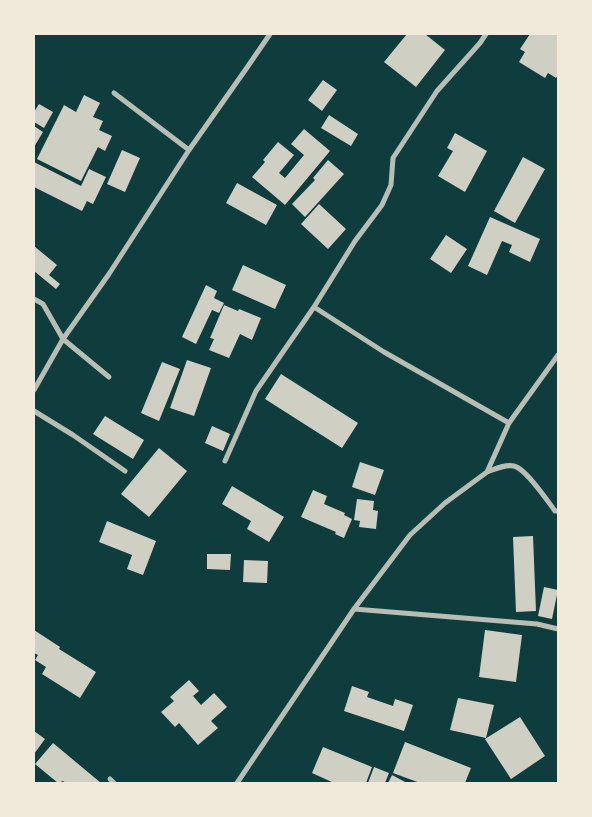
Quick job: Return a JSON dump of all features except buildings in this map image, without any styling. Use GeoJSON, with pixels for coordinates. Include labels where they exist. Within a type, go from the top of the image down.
{"type":"FeatureCollection","features":[{"type":"Feature","properties":{"kind":"street"},"geometry":{"type":"LineString","coordinates":[[34,390],[63,340],[109,274],[189,150],[270,34]]}},
{"type":"Feature","properties":{"kind":"street"},"geometry":{"type":"LineString","coordinates":[[225,462],[256,391],[314,307],[355,241],[382,205],[391,185],[393,158],[437,91],[486,34]]}},
{"type":"Feature","properties":{"kind":"street"},"geometry":{"type":"LineString","coordinates":[[114,93],[189,150]]}},
{"type":"Feature","properties":{"kind":"street"},"geometry":{"type":"LineString","coordinates":[[34,299],[43,304],[63,340],[109,377]]}},
{"type":"Feature","properties":{"kind":"street"},"geometry":{"type":"LineString","coordinates":[[314,307],[384,352],[509,423]]}},
{"type":"Feature","properties":{"kind":"street"},"geometry":{"type":"LineString","coordinates":[[487,472],[509,423],[558,355]]}},
{"type":"Feature","properties":{"kind":"street"},"geometry":{"type":"LineString","coordinates":[[34,411],[125,471]]}},
{"type":"Feature","properties":{"kind":"street"},"geometry":{"type":"LineString","coordinates":[[237,783],[354,609],[410,535],[445,503],[487,472],[504,466],[516,466],[524,472],[555,510],[558,511]]}},
{"type":"Feature","properties":{"kind":"street"},"geometry":{"type":"LineString","coordinates":[[354,609],[537,624],[558,629]]}}]}
